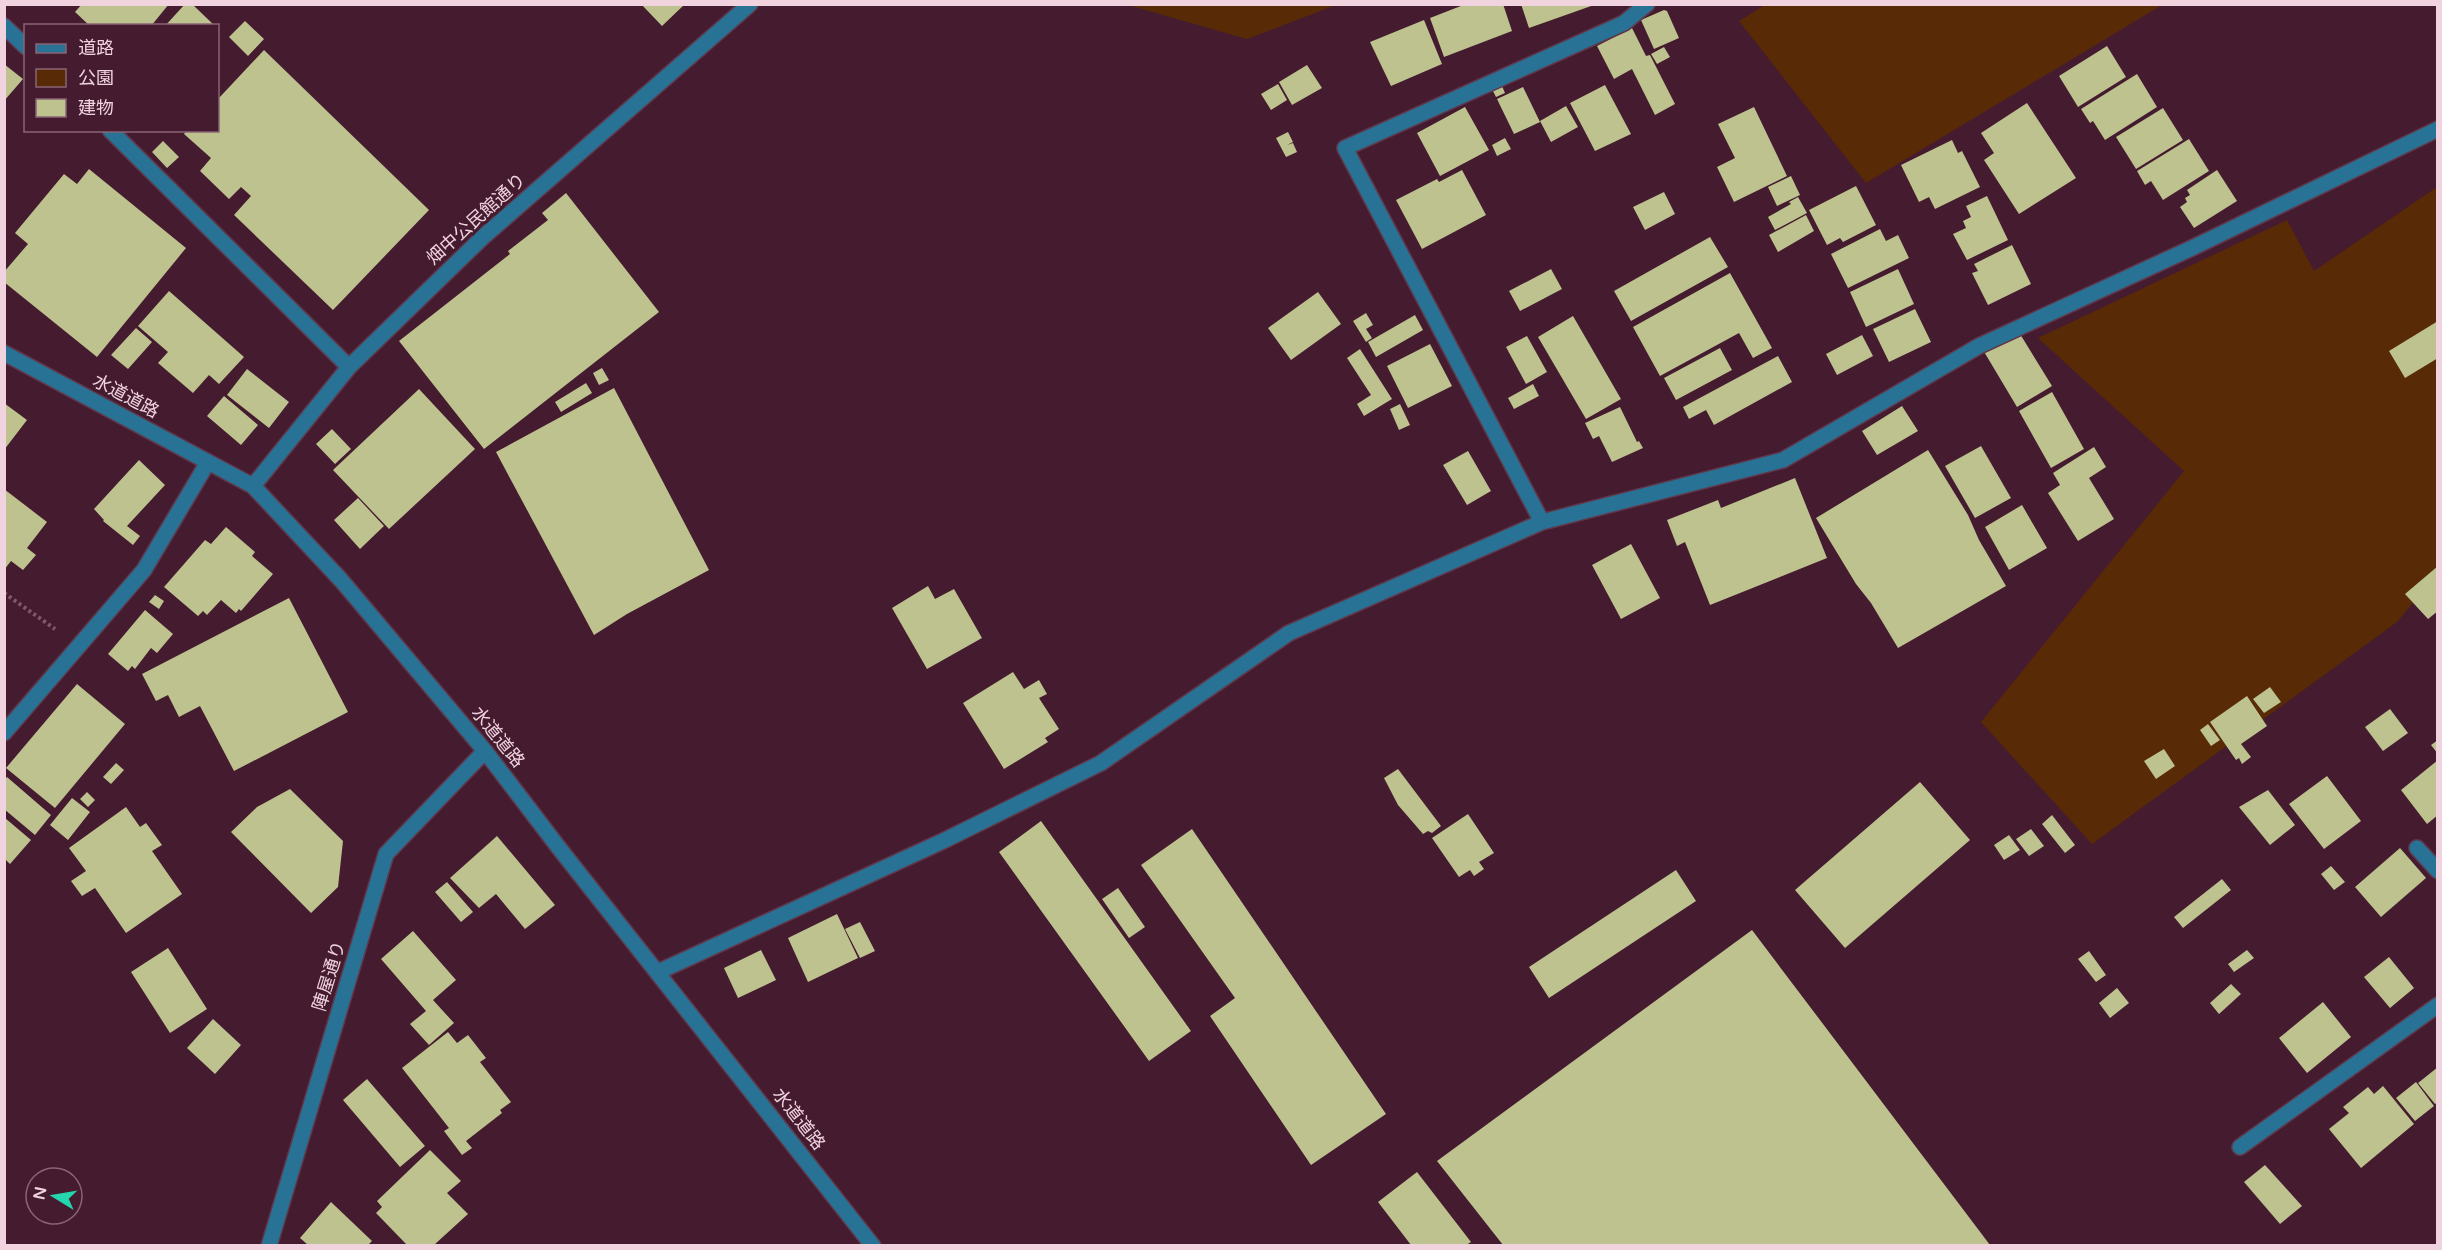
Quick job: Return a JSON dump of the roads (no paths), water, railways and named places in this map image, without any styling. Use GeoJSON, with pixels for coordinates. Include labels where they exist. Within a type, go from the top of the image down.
{"type":"FeatureCollection","features":[{"type":"Feature","properties":{"kind":"street","name":"畑中公民館通り"},"geometry":{"type":"LineString","coordinates":[[253,486],[348,367],[483,237],[750,4]]}},
{"type":"Feature","properties":{"kind":"street"},"geometry":{"type":"LineString","coordinates":[[1542,522],[1345,148],[1624,23],[1647,4]]}},
{"type":"Feature","properties":{"kind":"street"},"geometry":{"type":"LineString","coordinates":[[4,26],[24,45]]}},
{"type":"Feature","properties":{"kind":"street"},"geometry":{"type":"LineString","coordinates":[[658,972],[943,841],[1101,763],[1289,633],[1542,522],[1783,460],[1979,346],[2194,247],[2438,129]]}},
{"type":"Feature","properties":{"kind":"street"},"geometry":{"type":"LineString","coordinates":[[112,132],[348,367]]}},
{"type":"Feature","properties":{"kind":"street","name":"水道道路"},"geometry":{"type":"LineString","coordinates":[[4,352],[253,486],[341,580],[485,751],[559,849],[873,1245]]}},
{"type":"Feature","properties":{"kind":"street"},"geometry":{"type":"LineString","coordinates":[[4,733],[144,570],[208,462]]}},
{"type":"Feature","properties":{"kind":"street","name":"陣屋通り"},"geometry":{"type":"LineString","coordinates":[[269,1245],[386,854],[485,751]]}},
{"type":"Feature","properties":{"kind":"street"},"geometry":{"type":"LineString","coordinates":[[2417,848],[2438,871]]}},
{"type":"Feature","properties":{"kind":"street"},"geometry":{"type":"LineString","coordinates":[[2240,1147],[2438,1005]]}}]}
